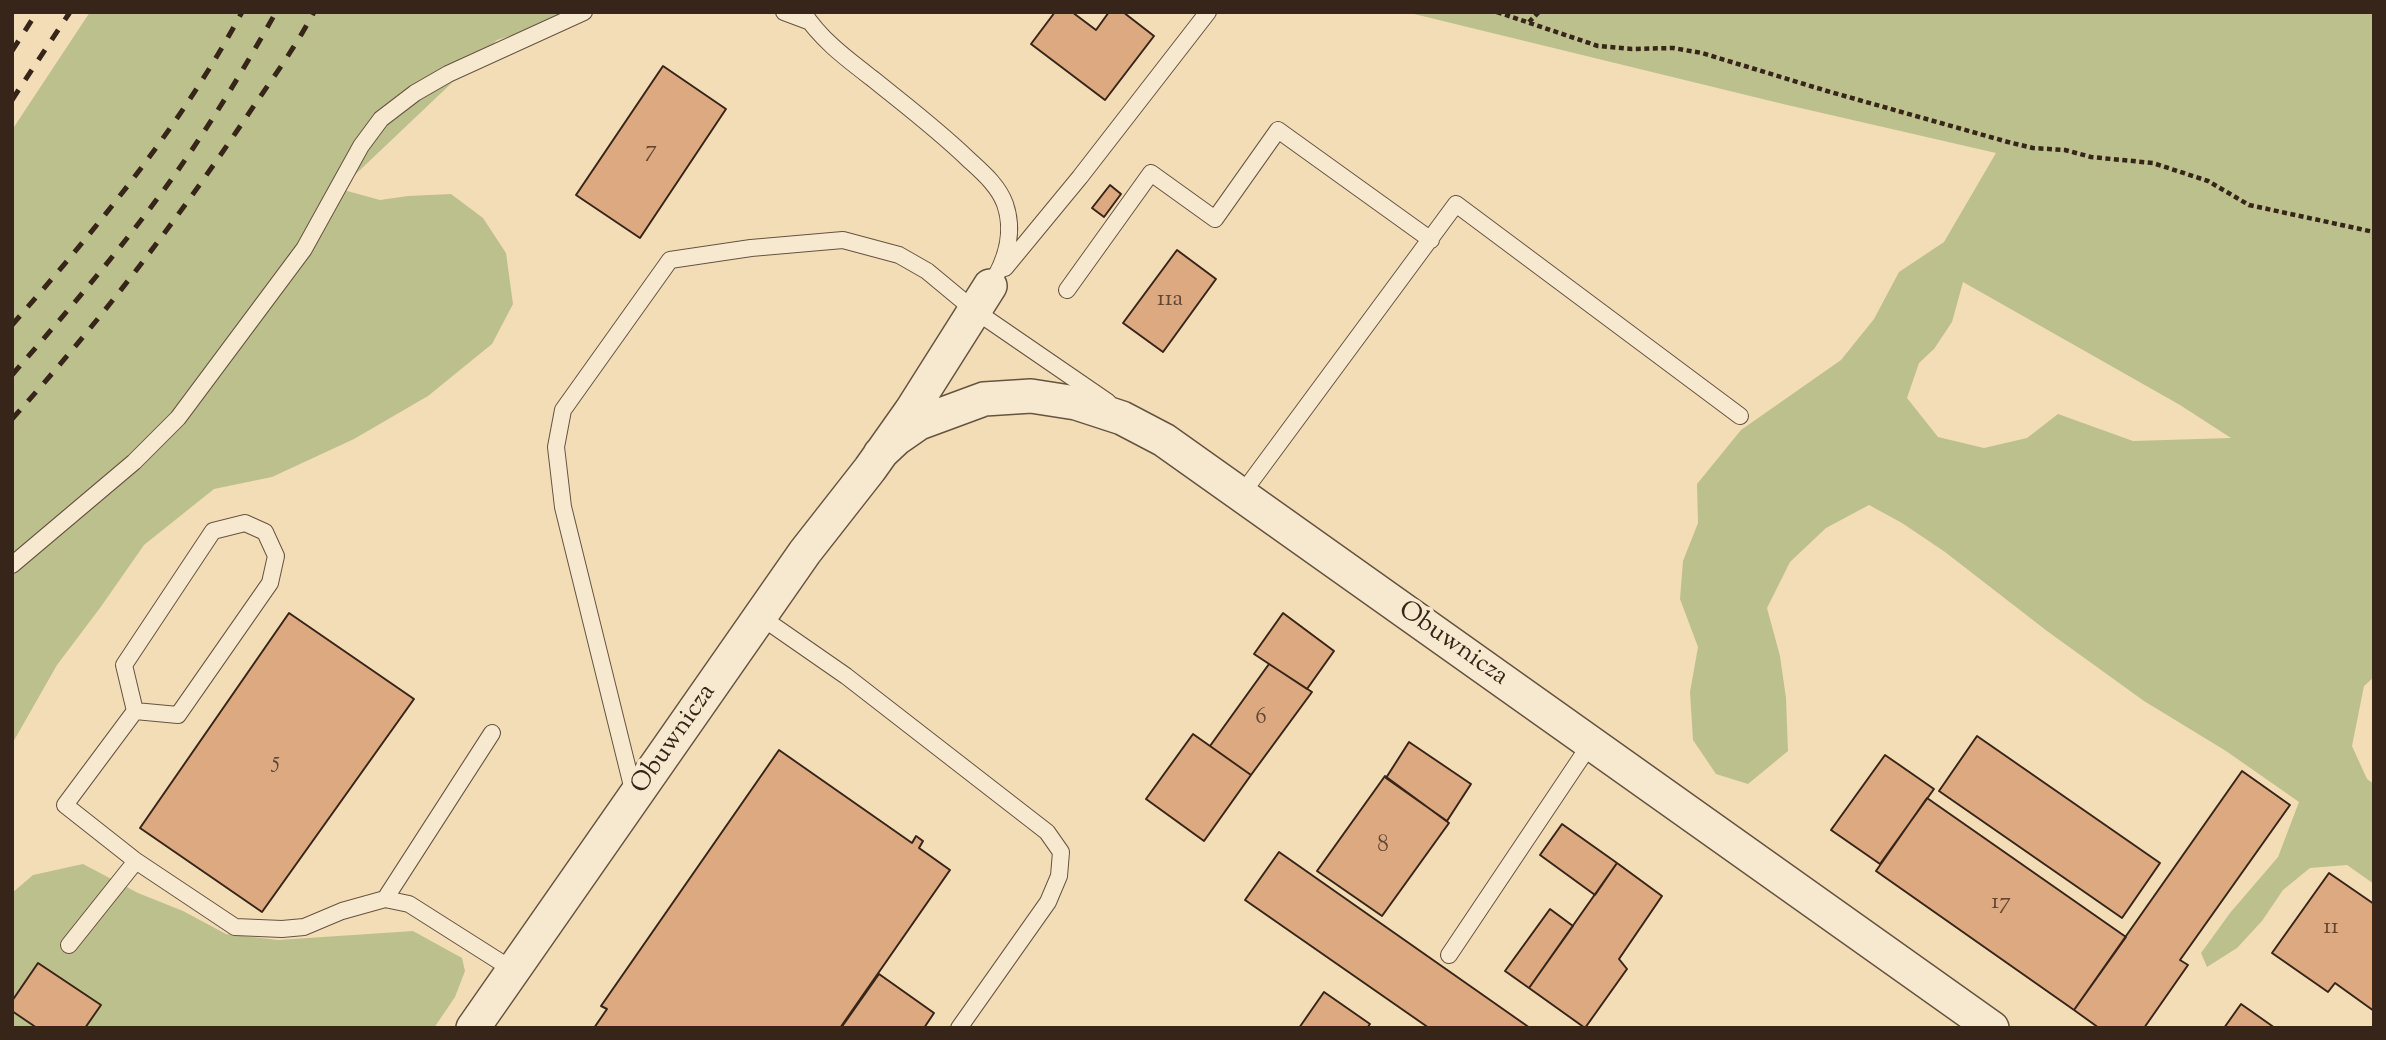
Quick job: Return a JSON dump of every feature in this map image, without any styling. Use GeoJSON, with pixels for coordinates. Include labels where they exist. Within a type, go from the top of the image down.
{"type":"FeatureCollection","features":[{"type":"Feature","properties":{"kind":"street","name":"Obuwnicza"},"geometry":{"type":"LineString","coordinates":[[473,1028],[805,552],[911,411],[982,298]]}},
{"type":"Feature","properties":{"kind":"street","name":"Obuwnicza"},"geometry":{"type":"LineString","coordinates":[[880,454],[919,423],[985,399],[1031,396],[1088,406],[1122,418],[1164,440],[1992,1028]]}},
{"type":"Feature","properties":{"kind":"lane"},"geometry":{"type":"LineString","coordinates":[[12,565],[134,462],[178,418],[304,249],[360,145],[382,119],[415,93],[448,74],[584,12]]}},
{"type":"Feature","properties":{"kind":"lane"},"geometry":{"type":"LineString","coordinates":[[785,12],[805,17],[840,53],[931,125],[994,184],[1005,204],[1009,229],[1008,251],[999,272],[982,298]]}},
{"type":"Feature","properties":{"kind":"lane"},"geometry":{"type":"LineString","coordinates":[[982,298],[1208,12]]}},
{"type":"Feature","properties":{"kind":"lane"},"geometry":{"type":"LineString","coordinates":[[1067,290],[1151,173],[1215,219],[1278,130],[1431,240]]}},
{"type":"Feature","properties":{"kind":"lane"},"geometry":{"type":"LineString","coordinates":[[1241,495],[1456,204],[1740,416]]}},
{"type":"Feature","properties":{"kind":"lane"},"geometry":{"type":"LineString","coordinates":[[635,796],[563,507],[556,447],[563,410],[670,260],[751,248],[843,240],[899,255],[982,298],[1164,440]]}},
{"type":"Feature","properties":{"kind":"lane"},"geometry":{"type":"LineString","coordinates":[[245,523],[265,532],[276,556],[270,583],[178,715],[135,711],[124,665],[214,531],[245,523]]}},
{"type":"Feature","properties":{"kind":"lane"},"geometry":{"type":"LineString","coordinates":[[761,617],[846,676],[1047,832],[1061,852],[1059,876],[1048,902],[959,1028]]}},
{"type":"Feature","properties":{"kind":"lane"},"geometry":{"type":"LineString","coordinates":[[135,711],[65,805],[136,861],[235,927],[304,927],[342,911],[384,899],[409,904],[513,970]]}},
{"type":"Feature","properties":{"kind":"lane"},"geometry":{"type":"LineString","coordinates":[[384,899],[492,733]]}},
{"type":"Feature","properties":{"kind":"lane"},"geometry":{"type":"LineString","coordinates":[[1449,955],[1591,743]]}},
{"type":"Feature","properties":{"kind":"lane"},"geometry":{"type":"LineString","coordinates":[[69,945],[136,861]]}},
{"type":"Feature","properties":{"kind":"path"},"geometry":{"type":"LineString","coordinates":[[1497,12],[1598,46],[1673,48],[1702,53],[1827,92],[2034,148],[2153,163],[2208,181],[2249,205],[2374,232]]}},
{"type":"Feature","properties":{"kind":"path"},"geometry":{"type":"LineString","coordinates":[[1529,22],[1539,12]]}},
{"type":"Feature","properties":{"kind":"green space"},"geometry":{"type":"Polygon","coordinates":[[[90,12],[585,12],[497,40],[340,189],[380,200],[451,194],[483,218],[506,253],[513,304],[492,344],[428,396],[354,439],[272,477],[214,489],[144,545],[57,665],[12,744],[12,130],[90,12]]]}},
{"type":"Feature","properties":{"kind":"green space"},"geometry":{"type":"Polygon","coordinates":[[[1406,12],[2374,12],[2374,677],[2364,686],[2352,746],[2367,779],[2374,784],[2374,884],[2347,865],[2310,868],[2283,890],[2262,921],[2237,948],[2207,967],[2201,953],[2230,913],[2278,857],[2299,802],[2226,751],[2144,701],[2047,631],[1945,552],[1869,505],[1826,528],[1790,562],[1767,608],[1780,656],[1786,698],[1788,751],[1748,784],[1716,774],[1693,740],[1690,692],[1698,647],[1680,599],[1683,561],[1698,523],[1697,484],[1741,430],[1841,360],[1874,319],[1899,272],[1944,242],[1996,153],[1406,12]],[[1963,282],[1952,322],[1934,349],[1919,363],[1907,398],[1938,437],[1984,448],[2027,438],[2058,414],[2133,441],[2231,438],[2180,405],[1963,282]]]}},
{"type":"Feature","properties":{"kind":"green space"},"geometry":{"type":"Polygon","coordinates":[[[83,864],[226,934],[278,940],[413,931],[462,958],[465,971],[455,997],[434,1028],[12,1028],[12,893],[33,875],[83,864]]]}},
{"type":"Feature","properties":{"kind":"building"},"geometry":{"type":"Polygon","coordinates":[[[1055,12],[1072,12],[1096,30],[1109,12],[1123,12],[1154,36],[1105,100],[1031,44],[1055,12]]]}},
{"type":"Feature","properties":{"kind":"building"},"geometry":{"type":"Polygon","coordinates":[[[663,66],[726,109],[640,238],[576,195],[663,66]]]}},
{"type":"Feature","properties":{"kind":"building"},"geometry":{"type":"Polygon","coordinates":[[[1110,185],[1121,194],[1104,217],[1092,208],[1110,185]]]}},
{"type":"Feature","properties":{"kind":"building"},"geometry":{"type":"Polygon","coordinates":[[[1177,250],[1216,279],[1163,352],[1123,323],[1177,250]]]}},
{"type":"Feature","properties":{"kind":"building"},"geometry":{"type":"Polygon","coordinates":[[[289,613],[414,699],[262,912],[140,828],[289,613]]]}},
{"type":"Feature","properties":{"kind":"building"},"geometry":{"type":"Polygon","coordinates":[[[1283,613],[1334,651],[1307,689],[1254,654],[1283,613]]]}},
{"type":"Feature","properties":{"kind":"building"},"geometry":{"type":"Polygon","coordinates":[[[1269,664],[1312,692],[1251,775],[1210,746],[1269,664]]]}},
{"type":"Feature","properties":{"kind":"building"},"geometry":{"type":"Polygon","coordinates":[[[1193,734],[1251,775],[1204,841],[1146,799],[1193,734]]]}},
{"type":"Feature","properties":{"kind":"building"},"geometry":{"type":"Polygon","coordinates":[[[1977,736],[2160,863],[2122,918],[1939,791],[1977,736]]]}},
{"type":"Feature","properties":{"kind":"building"},"geometry":{"type":"Polygon","coordinates":[[[1409,742],[1471,784],[1447,821],[1386,778],[1409,742]]]}},
{"type":"Feature","properties":{"kind":"building"},"geometry":{"type":"Polygon","coordinates":[[[779,750],[912,843],[916,836],[923,841],[919,848],[950,870],[840,1028],[594,1028],[607,1009],[601,1006],[779,750]]]}},
{"type":"Feature","properties":{"kind":"building"},"geometry":{"type":"Polygon","coordinates":[[[1885,755],[1934,789],[1880,864],[1831,830],[1885,755]]]}},
{"type":"Feature","properties":{"kind":"building"},"geometry":{"type":"Polygon","coordinates":[[[2242,771],[2290,805],[2180,960],[2188,965],[2144,1028],[2099,1028],[2074,1010],[2242,771]]]}},
{"type":"Feature","properties":{"kind":"building"},"geometry":{"type":"Polygon","coordinates":[[[1385,776],[1449,823],[1382,916],[1317,871],[1385,776]]]}},
{"type":"Feature","properties":{"kind":"building"},"geometry":{"type":"Polygon","coordinates":[[[1927,798],[2126,937],[2074,1010],[1876,871],[1927,798]]]}},
{"type":"Feature","properties":{"kind":"building"},"geometry":{"type":"Polygon","coordinates":[[[1562,824],[1617,863],[1595,895],[1540,855],[1562,824]]]}},
{"type":"Feature","properties":{"kind":"building"},"geometry":{"type":"Polygon","coordinates":[[[1279,852],[1530,1028],[1429,1028],[1245,900],[1279,852]]]}},
{"type":"Feature","properties":{"kind":"building"},"geometry":{"type":"Polygon","coordinates":[[[1617,863],[1662,896],[1619,959],[1627,969],[1585,1028],[1529,988],[1617,863]]]}},
{"type":"Feature","properties":{"kind":"building"},"geometry":{"type":"Polygon","coordinates":[[[2329,873],[2374,904],[2374,1011],[2335,983],[2328,992],[2272,953],[2329,873]]]}},
{"type":"Feature","properties":{"kind":"building"},"geometry":{"type":"Polygon","coordinates":[[[1550,909],[1573,926],[1529,988],[1505,971],[1550,909]]]}},
{"type":"Feature","properties":{"kind":"building"},"geometry":{"type":"Polygon","coordinates":[[[38,963],[101,1005],[85,1028],[37,1028],[12,1011],[12,1001],[38,963]]]}},
{"type":"Feature","properties":{"kind":"building"},"geometry":{"type":"Polygon","coordinates":[[[879,974],[934,1013],[924,1028],[841,1028],[879,974]]]}},
{"type":"Feature","properties":{"kind":"building"},"geometry":{"type":"Polygon","coordinates":[[[1324,992],[1370,1024],[1367,1028],[1299,1028],[1324,992]]]}},
{"type":"Feature","properties":{"kind":"building"},"geometry":{"type":"Polygon","coordinates":[[[2241,1004],[2275,1028],[2224,1028],[2241,1004]]]}},
{"type":"Feature","properties":{"kind":"railway"},"geometry":{"type":"LineString","coordinates":[[12,51],[37,12]]}},
{"type":"Feature","properties":{"kind":"railway"},"geometry":{"type":"LineString","coordinates":[[12,100],[70,12]]}},
{"type":"Feature","properties":{"kind":"railway"},"geometry":{"type":"LineString","coordinates":[[12,325],[106,213],[165,136],[242,12]]}},
{"type":"Feature","properties":{"kind":"railway"},"geometry":{"type":"LineString","coordinates":[[12,375],[114,255],[171,180],[226,97],[276,12]]}},
{"type":"Feature","properties":{"kind":"railway"},"geometry":{"type":"LineString","coordinates":[[12,419],[75,346],[164,233],[273,78],[314,12]]}}]}
